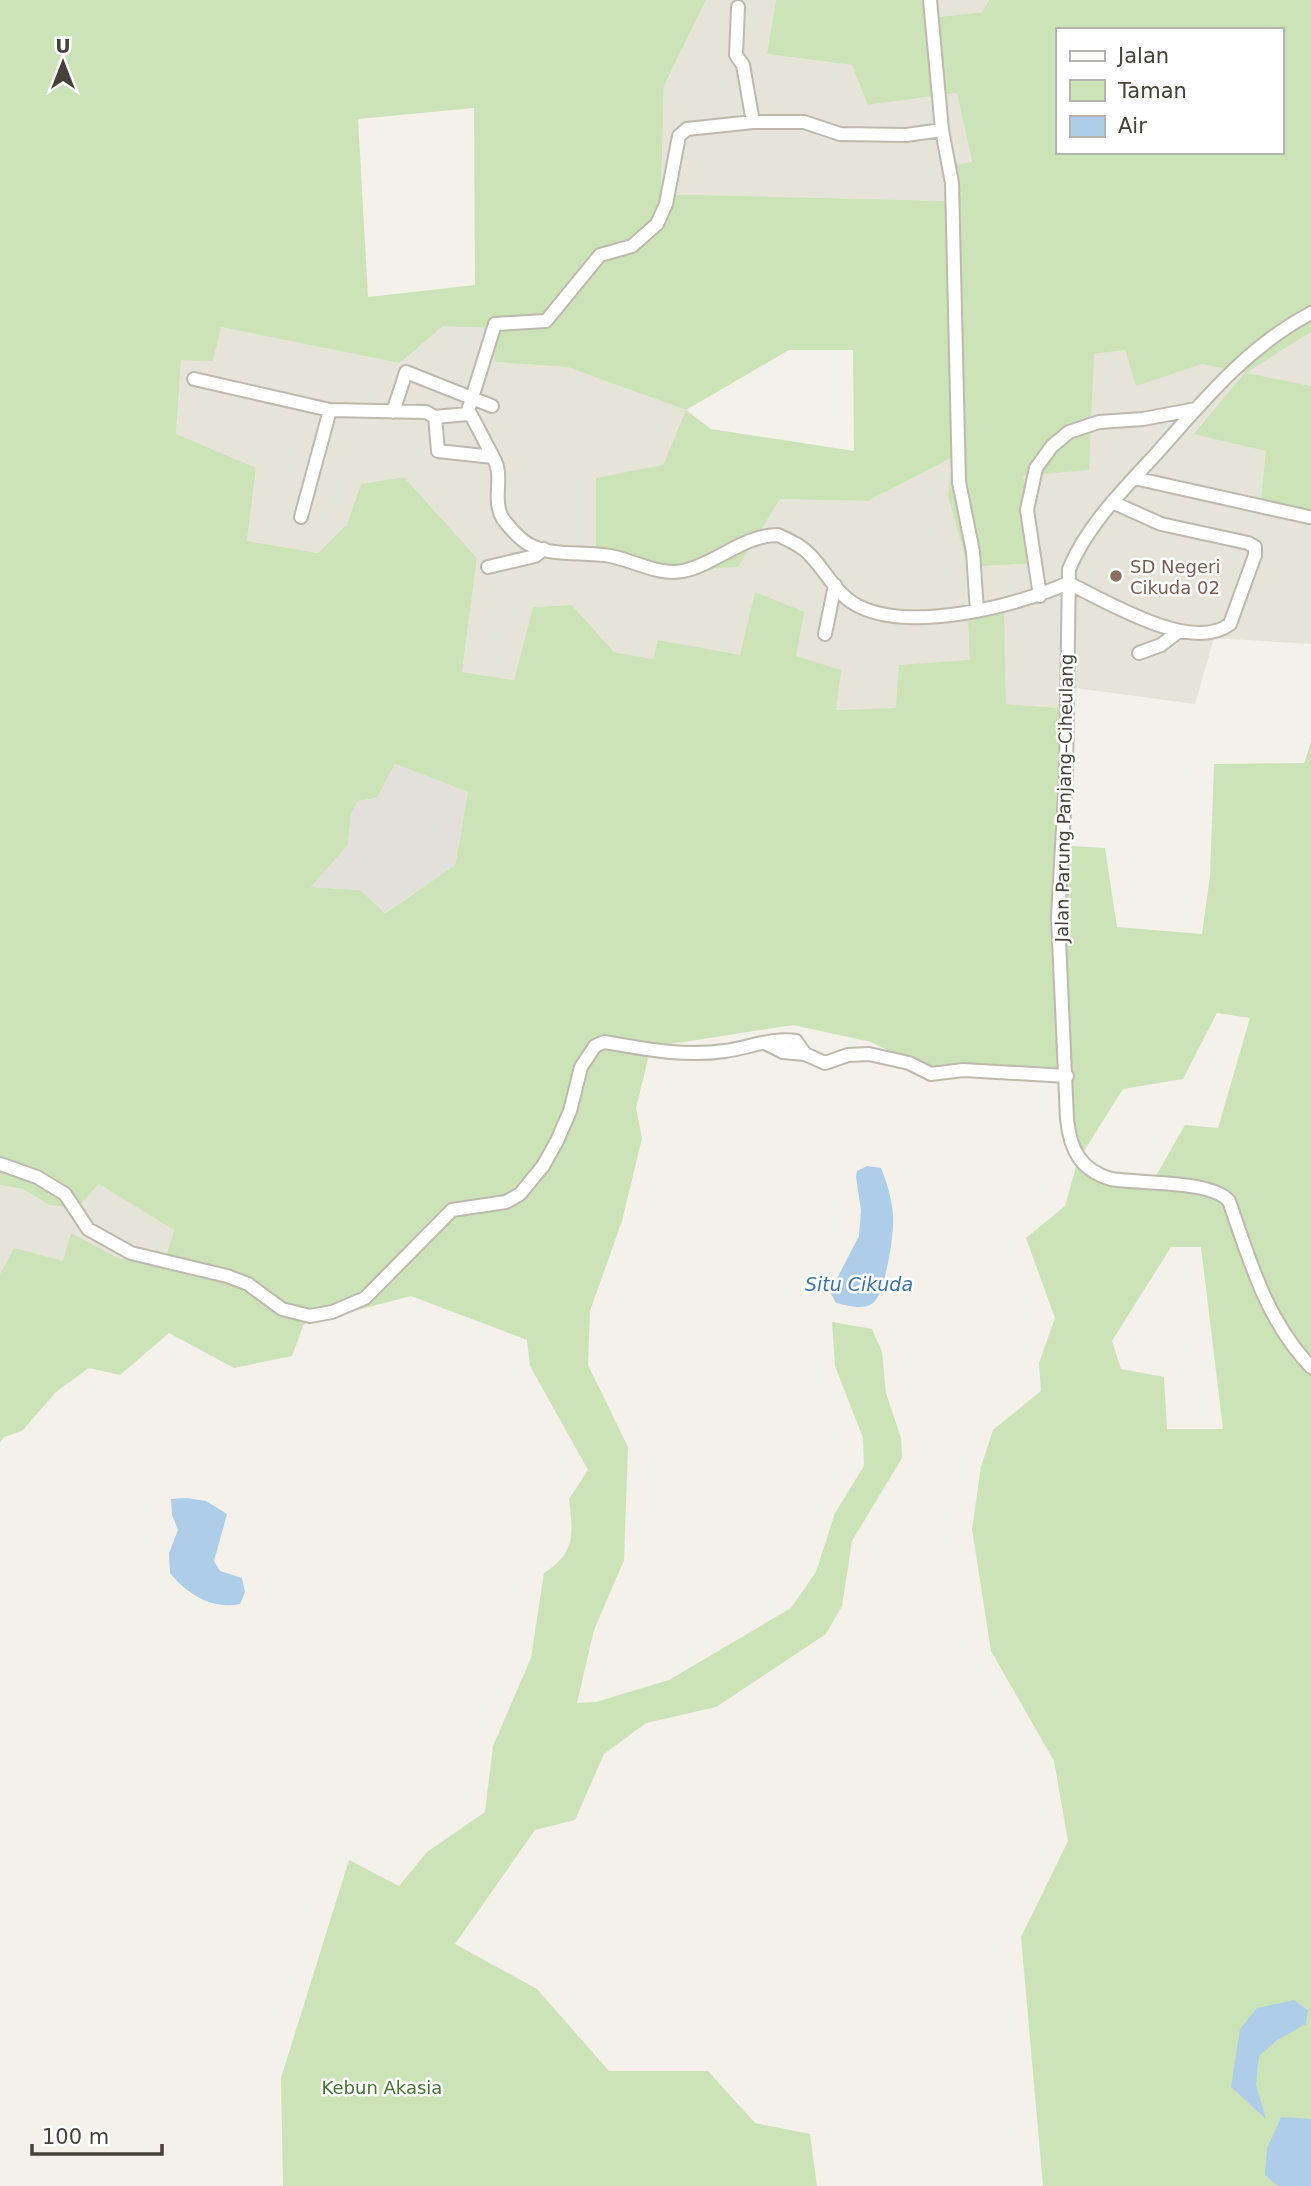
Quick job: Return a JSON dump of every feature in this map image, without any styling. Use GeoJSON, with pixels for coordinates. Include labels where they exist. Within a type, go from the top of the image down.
{"type":"FeatureCollection","features":[{"type":"Feature","properties":{"kind":"street"},"geometry":{"type":"LineString","coordinates":[[930,0],[942,130],[952,183],[959,482],[972,552],[977,611]]}},
{"type":"Feature","properties":{"kind":"street"},"geometry":{"type":"LineString","coordinates":[[738,7],[736,55],[743,65],[753,122]]}},
{"type":"Feature","properties":{"kind":"street"},"geometry":{"type":"LineString","coordinates":[[194,379],[330,410],[426,412],[435,417],[461,417],[471,405],[495,324],[546,321],[600,255],[632,246],[657,223],[666,204],[679,136],[687,129],[753,122],[804,122],[840,134],[906,135],[942,130]]}},
{"type":"Feature","properties":{"kind":"street","name":"Jalan Parung Panjang–Ciheulang"},"geometry":{"type":"LineString","coordinates":[[1311,313],[1255,348],[1224,376],[1112,502],[1078,548],[1069,569],[1066,775],[1058,918],[1069,1140],[1076,1154],[1097,1175],[1130,1182],[1203,1188],[1223,1194],[1229,1201],[1260,1291],[1282,1333],[1311,1367]]}},
{"type":"Feature","properties":{"kind":"street"},"geometry":{"type":"LineString","coordinates":[[393,412],[406,372],[471,405],[492,406]]}},
{"type":"Feature","properties":{"kind":"street"},"geometry":{"type":"LineString","coordinates":[[471,405],[500,468],[499,507],[502,516],[526,543],[544,549],[609,556],[675,572],[698,566],[751,540],[778,535],[805,550],[853,603],[877,612],[917,617],[977,611],[1040,596],[1068,583],[1178,632],[1200,634],[1230,624],[1255,555],[1255,547],[1248,543],[1161,524],[1112,502]]}},
{"type":"Feature","properties":{"kind":"street"},"geometry":{"type":"LineString","coordinates":[[1040,596],[1027,510],[1036,468],[1052,446],[1069,432],[1099,422],[1143,419],[1196,409]]}},
{"type":"Feature","properties":{"kind":"street"},"geometry":{"type":"LineString","coordinates":[[301,517],[330,410]]}},
{"type":"Feature","properties":{"kind":"street"},"geometry":{"type":"LineString","coordinates":[[435,417],[438,451],[493,457]]}},
{"type":"Feature","properties":{"kind":"street"},"geometry":{"type":"LineString","coordinates":[[1134,478],[1309,517]]}},
{"type":"Feature","properties":{"kind":"street"},"geometry":{"type":"LineString","coordinates":[[488,567],[535,556],[544,549]]}},
{"type":"Feature","properties":{"kind":"street"},"geometry":{"type":"LineString","coordinates":[[825,634],[835,585]]}},
{"type":"Feature","properties":{"kind":"street"},"geometry":{"type":"LineString","coordinates":[[1139,653],[1161,645],[1178,632]]}},
{"type":"Feature","properties":{"kind":"street"},"geometry":{"type":"LineString","coordinates":[[0,1164],[37,1177],[65,1194],[88,1229],[131,1253],[227,1276],[248,1284],[282,1309],[310,1316],[332,1312],[365,1298],[452,1210],[506,1202],[527,1188],[557,1140],[570,1111],[581,1067],[595,1046],[604,1042],[694,1053],[767,1044],[782,1039],[796,1041],[806,1054],[825,1063],[848,1055],[883,1056],[931,1074],[963,1070],[1067,1076]]}},
{"type":"Feature","properties":{"kind":"shaded area"},"geometry":{"type":"Polygon","coordinates":[[[706,0],[776,0],[767,54],[853,65],[868,105],[957,93],[972,163],[950,201],[661,194],[664,86],[706,0]]]}},
{"type":"Feature","properties":{"kind":"shaded area"},"geometry":{"type":"Polygon","coordinates":[[[921,0],[989,0],[982,12],[928,18],[921,0]]]}},
{"type":"Feature","properties":{"kind":"shaded area"},"geometry":{"type":"Polygon","coordinates":[[[475,325],[495,328],[496,362],[567,367],[686,410],[663,465],[669,578],[709,569],[738,567],[780,499],[868,501],[953,457],[968,567],[1042,563],[1022,476],[1089,410],[1094,354],[1125,350],[1136,385],[1202,364],[1245,373],[1311,332],[1311,386],[1245,374],[1193,433],[1266,451],[1311,517],[1311,644],[1214,638],[1195,704],[1075,688],[1074,709],[1006,704],[1003,612],[970,660],[897,708],[836,710],[796,656],[755,592],[741,656],[658,640],[653,659],[614,652],[572,605],[533,607],[514,680],[462,672],[477,558],[404,477],[361,484],[347,524],[318,553],[247,541],[256,469],[176,435],[181,360],[221,327],[400,363],[443,326],[475,325]]]}},
{"type":"Feature","properties":{"kind":"shaded area"},"geometry":{"type":"Polygon","coordinates":[[[395,764],[468,792],[455,865],[384,913],[360,890],[311,887],[348,845],[351,814],[358,801],[377,798],[395,764]]]}},
{"type":"Feature","properties":{"kind":"shaded area"},"geometry":{"type":"Polygon","coordinates":[[[99,1184],[174,1229],[164,1267],[118,1258],[71,1234],[64,1261],[0,1274],[0,1185],[23,1189],[49,1205],[99,1184]]]}},
{"type":"Feature","properties":{"kind":"green space","name":"Kebun Akasia"},"geometry":{"type":"Polygon","coordinates":[[[0,0],[706,0],[664,86],[661,194],[950,201],[945,167],[972,162],[957,93],[868,105],[852,65],[767,54],[776,0],[921,0],[929,18],[982,12],[989,0],[1311,0],[1311,332],[1246,373],[1311,386],[1311,517],[1260,509],[1266,451],[1193,434],[1245,373],[1202,364],[1136,386],[1125,350],[1094,354],[1089,470],[1023,476],[1043,563],[968,567],[948,496],[953,457],[868,501],[780,499],[738,567],[709,569],[669,578],[596,554],[596,478],[663,465],[686,410],[567,367],[495,362],[495,328],[443,326],[400,363],[221,327],[213,361],[181,360],[176,434],[256,468],[247,541],[318,553],[347,524],[361,484],[404,477],[477,558],[462,672],[514,680],[533,607],[572,605],[614,652],[653,659],[658,640],[740,655],[755,592],[804,612],[796,656],[841,670],[836,710],[896,708],[899,665],[970,660],[968,621],[1004,612],[1006,704],[1074,709],[1071,846],[1105,848],[1117,927],[1202,934],[1210,876],[1214,764],[1304,763],[1311,742],[1311,2186],[1043,2186],[1021,1937],[1068,1841],[1054,1761],[991,1651],[972,1529],[981,1467],[993,1430],[1041,1391],[1039,1363],[1055,1318],[1026,1238],[1065,1206],[1077,1163],[1066,1072],[927,1070],[871,1042],[793,1025],[651,1047],[636,1108],[642,1138],[622,1221],[590,1311],[588,1365],[628,1447],[624,1560],[594,1630],[577,1703],[596,1702],[669,1680],[791,1608],[816,1572],[835,1513],[864,1466],[863,1438],[835,1366],[832,1322],[872,1329],[882,1352],[886,1393],[901,1438],[902,1458],[852,1541],[842,1606],[826,1634],[716,1707],[646,1723],[604,1754],[575,1820],[535,1830],[455,1944],[537,1989],[609,2071],[708,2071],[755,2123],[810,2134],[817,2186],[283,2186],[281,2078],[349,1860],[399,1886],[427,1852],[485,1812],[493,1746],[531,1658],[544,1573],[562,1558],[567,1550],[571,1532],[569,1499],[588,1470],[530,1366],[527,1340],[411,1296],[304,1324],[292,1356],[234,1368],[169,1333],[120,1375],[89,1368],[56,1392],[22,1431],[4,1437],[0,1443],[0,1274],[14,1248],[63,1261],[71,1233],[118,1258],[163,1267],[174,1230],[99,1184],[78,1207],[49,1205],[23,1189],[0,1185],[0,0]],[[474,108],[358,119],[368,297],[475,285],[474,108]],[[789,350],[686,410],[711,429],[854,451],[853,350],[789,350]],[[395,764],[377,798],[358,801],[351,814],[348,845],[311,887],[360,890],[385,913],[455,865],[468,792],[395,764]],[[1217,1013],[1183,1079],[1123,1089],[1077,1162],[1150,1186],[1185,1125],[1218,1128],[1250,1018],[1217,1013]],[[1171,1247],[1112,1341],[1121,1369],[1164,1377],[1167,1429],[1223,1429],[1201,1247],[1171,1247]]]}},
{"type":"Feature","properties":{"kind":"water","name":"Situ Cikuda"},"geometry":{"type":"Polygon","coordinates":[[[867,1166],[881,1168],[883,1173],[892,1203],[892,1234],[885,1276],[877,1298],[864,1307],[854,1307],[836,1303],[830,1292],[859,1236],[861,1210],[856,1177],[857,1171],[867,1166]]]}},
{"type":"Feature","properties":{"kind":"water"},"geometry":{"type":"Polygon","coordinates":[[[171,1499],[206,1501],[227,1514],[214,1561],[220,1571],[242,1578],[245,1592],[240,1604],[220,1605],[201,1599],[184,1588],[170,1573],[169,1553],[178,1530],[172,1515],[171,1499]]]}},
{"type":"Feature","properties":{"kind":"water"},"geometry":{"type":"Polygon","coordinates":[[[1294,2000],[1308,2010],[1306,2024],[1277,2040],[1259,2056],[1256,2085],[1266,2119],[1231,2087],[1240,2029],[1257,2008],[1294,2000]]]}},
{"type":"Feature","properties":{"kind":"water"},"geometry":{"type":"Polygon","coordinates":[[[1281,2117],[1311,2119],[1311,2186],[1278,2186],[1265,2175],[1267,2149],[1281,2117]]]}},
{"type":"Feature","properties":{"kind":"place","name":"SD Negeri Cikuda 02"},"geometry":{"type":"Point","coordinates":[1116,576]}}]}
